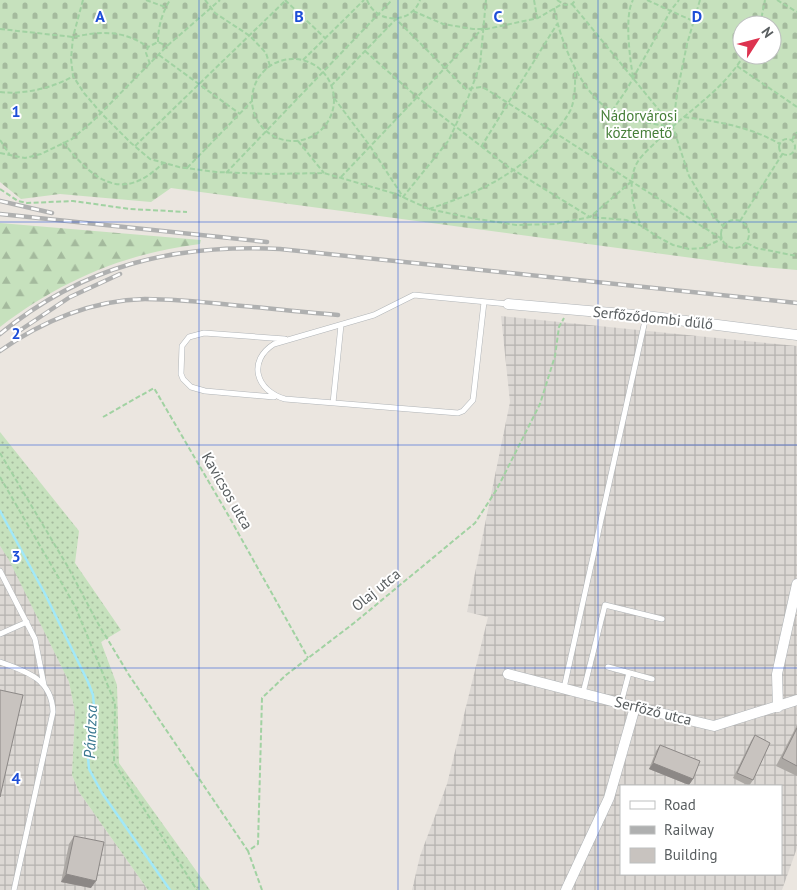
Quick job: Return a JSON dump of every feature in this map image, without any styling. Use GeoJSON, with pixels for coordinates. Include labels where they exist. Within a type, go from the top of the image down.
{"type":"FeatureCollection","features":[{"type":"Feature","properties":{"kind":"street","name":"Serfőződombi dűlő"},"geometry":{"type":"LineString","coordinates":[[508,304],[646,316],[797,335]]}},
{"type":"Feature","properties":{"kind":"street"},"geometry":{"type":"LineString","coordinates":[[778,707],[777,674],[797,584]]}},
{"type":"Feature","properties":{"kind":"street","name":"Serfőző utca"},"geometry":{"type":"LineString","coordinates":[[508,674],[714,726],[797,700]]}},
{"type":"Feature","properties":{"kind":"street"},"geometry":{"type":"LineString","coordinates":[[566,890],[609,798],[635,707]]}},
{"type":"Feature","properties":{"kind":"lane"},"geometry":{"type":"LineString","coordinates":[[276,397],[265,389],[261,382],[258,368],[260,360],[268,348],[274,344],[374,315],[414,295],[508,304]]}},
{"type":"Feature","properties":{"kind":"lane"},"geometry":{"type":"LineString","coordinates":[[290,340],[204,333],[189,337],[182,346],[181,374],[191,387],[206,391],[458,413],[463,411],[472,400],[484,302]]}},
{"type":"Feature","properties":{"kind":"lane"},"geometry":{"type":"LineString","coordinates":[[564,688],[646,316]]}},
{"type":"Feature","properties":{"kind":"lane"},"geometry":{"type":"LineString","coordinates":[[333,403],[341,325]]}},
{"type":"Feature","properties":{"kind":"lane"},"geometry":{"type":"LineString","coordinates":[[0,571],[35,639],[44,686],[52,704],[52,712],[14,890]]}},
{"type":"Feature","properties":{"kind":"lane"},"geometry":{"type":"LineString","coordinates":[[582,693],[605,604],[662,619]]}},
{"type":"Feature","properties":{"kind":"lane"},"geometry":{"type":"LineString","coordinates":[[0,634],[27,622]]}},
{"type":"Feature","properties":{"kind":"lane"},"geometry":{"type":"LineString","coordinates":[[0,662],[28,672],[44,686]]}},
{"type":"Feature","properties":{"kind":"lane"},"geometry":{"type":"LineString","coordinates":[[608,667],[652,679]]}},
{"type":"Feature","properties":{"kind":"lane"},"geometry":{"type":"LineString","coordinates":[[621,703],[629,673]]}},
{"type":"Feature","properties":{"kind":"path"},"geometry":{"type":"LineString","coordinates":[[83,0],[73,37],[71,59],[73,76],[101,113],[150,159],[187,168],[226,173],[324,173],[403,197],[429,209],[516,225],[554,224],[590,217],[626,220],[640,224],[673,245],[689,249],[702,248],[722,239]]}},
{"type":"Feature","properties":{"kind":"path"},"geometry":{"type":"LineString","coordinates":[[146,0],[165,7]]}},
{"type":"Feature","properties":{"kind":"path"},"geometry":{"type":"LineString","coordinates":[[158,42],[158,29],[165,7],[170,0]]}},
{"type":"Feature","properties":{"kind":"path"},"geometry":{"type":"LineString","coordinates":[[205,0],[215,13],[250,36],[266,53],[271,66]]}},
{"type":"Feature","properties":{"kind":"path"},"geometry":{"type":"LineString","coordinates":[[0,153],[25,158],[41,154],[72,138],[101,113],[167,46],[220,0]]}},
{"type":"Feature","properties":{"kind":"path"},"geometry":{"type":"LineString","coordinates":[[135,146],[286,0],[325,38]]}},
{"type":"Feature","properties":{"kind":"path"},"geometry":{"type":"LineString","coordinates":[[302,60],[366,0],[378,14],[396,19],[466,89],[481,87],[486,89],[722,239],[727,246],[740,248],[746,243],[749,231],[744,224],[733,221],[722,230],[722,239]]}},
{"type":"Feature","properties":{"kind":"path"},"geometry":{"type":"LineString","coordinates":[[226,173],[392,0]]}},
{"type":"Feature","properties":{"kind":"path"},"geometry":{"type":"LineString","coordinates":[[331,86],[396,19],[413,11],[420,0]]}},
{"type":"Feature","properties":{"kind":"path"},"geometry":{"type":"LineString","coordinates":[[403,197],[449,140],[472,88],[480,65],[486,0]]}},
{"type":"Feature","properties":{"kind":"path"},"geometry":{"type":"LineString","coordinates":[[534,0],[535,12],[538,18]]}},
{"type":"Feature","properties":{"kind":"path"},"geometry":{"type":"LineString","coordinates":[[557,0],[562,4]]}},
{"type":"Feature","properties":{"kind":"path"},"geometry":{"type":"LineString","coordinates":[[413,11],[443,24],[473,29],[538,18],[562,4],[572,4],[576,0]]}},
{"type":"Feature","properties":{"kind":"path"},"geometry":{"type":"LineString","coordinates":[[633,0],[631,3],[629,26],[629,53],[633,78]]}},
{"type":"Feature","properties":{"kind":"path"},"geometry":{"type":"LineString","coordinates":[[647,0],[693,21]]}},
{"type":"Feature","properties":{"kind":"path"},"geometry":{"type":"LineString","coordinates":[[612,111],[633,78],[670,11],[679,0]]}},
{"type":"Feature","properties":{"kind":"path"},"geometry":{"type":"LineString","coordinates":[[672,127],[677,94],[693,21],[700,0]]}},
{"type":"Feature","properties":{"kind":"path"},"geometry":{"type":"LineString","coordinates":[[762,15],[765,0]]}},
{"type":"Feature","properties":{"kind":"path"},"geometry":{"type":"LineString","coordinates":[[777,0],[797,12]]}},
{"type":"Feature","properties":{"kind":"path"},"geometry":{"type":"LineString","coordinates":[[572,4],[672,127],[689,176],[714,216],[724,227]]}},
{"type":"Feature","properties":{"kind":"path"},"geometry":{"type":"LineString","coordinates":[[554,8],[557,24],[575,67],[594,96],[612,111],[654,124],[672,127]]}},
{"type":"Feature","properties":{"kind":"path"},"geometry":{"type":"LineString","coordinates":[[481,147],[557,24]]}},
{"type":"Feature","properties":{"kind":"path"},"geometry":{"type":"LineString","coordinates":[[340,177],[483,28]]}},
{"type":"Feature","properties":{"kind":"path"},"geometry":{"type":"LineString","coordinates":[[0,29],[73,37],[85,34],[116,32],[137,39],[148,47]]}},
{"type":"Feature","properties":{"kind":"path"},"geometry":{"type":"LineString","coordinates":[[158,42],[167,46]]}},
{"type":"Feature","properties":{"kind":"path"},"geometry":{"type":"LineString","coordinates":[[150,64],[146,53],[148,47],[158,42]]}},
{"type":"Feature","properties":{"kind":"path"},"geometry":{"type":"LineString","coordinates":[[365,50],[416,97],[455,128],[514,171],[590,217]]}},
{"type":"Feature","properties":{"kind":"path"},"geometry":{"type":"LineString","coordinates":[[159,55],[240,114]]}},
{"type":"Feature","properties":{"kind":"path"},"geometry":{"type":"LineString","coordinates":[[334,98],[330,116],[320,131],[310,138],[298,141],[286,141],[266,131],[259,123],[252,101],[254,88],[260,76],[271,66],[280,61],[291,59],[302,60],[313,65],[322,72],[331,86],[334,98],[370,146],[403,197]]}},
{"type":"Feature","properties":{"kind":"path"},"geometry":{"type":"LineString","coordinates":[[640,224],[636,213],[632,181],[635,167],[642,155],[722,85],[737,66],[797,107]]}},
{"type":"Feature","properties":{"kind":"path"},"geometry":{"type":"LineString","coordinates":[[429,209],[475,192],[514,171],[528,159],[554,132],[571,109],[575,92],[575,67]]}},
{"type":"Feature","properties":{"kind":"path"},"geometry":{"type":"LineString","coordinates":[[0,92],[32,91],[73,76]]}},
{"type":"Feature","properties":{"kind":"path"},"geometry":{"type":"LineString","coordinates":[[187,168],[252,101]]}},
{"type":"Feature","properties":{"kind":"path"},"geometry":{"type":"LineString","coordinates":[[684,117],[739,126],[765,135],[780,144]]}},
{"type":"Feature","properties":{"kind":"path"},"geometry":{"type":"LineString","coordinates":[[792,140],[797,132]]}},
{"type":"Feature","properties":{"kind":"path"},"geometry":{"type":"LineString","coordinates":[[780,144],[785,139],[792,140],[796,146],[796,152],[790,154],[783,153]]}},
{"type":"Feature","properties":{"kind":"path"},"geometry":{"type":"LineString","coordinates":[[0,140],[10,155]]}},
{"type":"Feature","properties":{"kind":"path"},"geometry":{"type":"LineString","coordinates":[[298,141],[324,173]]}},
{"type":"Feature","properties":{"kind":"path"},"geometry":{"type":"LineString","coordinates":[[63,142],[74,156],[96,175],[116,185],[130,185],[142,180],[155,171],[163,162]]}},
{"type":"Feature","properties":{"kind":"path"},"geometry":{"type":"LineString","coordinates":[[780,144],[780,149],[783,153]]}},
{"type":"Feature","properties":{"kind":"path"},"geometry":{"type":"LineString","coordinates":[[740,222],[783,153]]}},
{"type":"Feature","properties":{"kind":"path"},"geometry":{"type":"LineString","coordinates":[[590,217],[632,181]]}},
{"type":"Feature","properties":{"kind":"path"},"geometry":{"type":"LineString","coordinates":[[0,189],[18,201],[27,203],[73,201],[130,209],[187,212]]}},
{"type":"Feature","properties":{"kind":"path"},"geometry":{"type":"LineString","coordinates":[[746,243],[766,251],[797,256]]}},
{"type":"Feature","properties":{"kind":"path","name":"Olaj utca"},"geometry":{"type":"LineString","coordinates":[[248,851],[258,844],[262,698],[286,675],[354,623],[475,523],[497,489],[540,404],[555,356],[559,327],[562,320],[573,309]]}},
{"type":"Feature","properties":{"kind":"path","name":"Kavicsos utca"},"geometry":{"type":"LineString","coordinates":[[103,418],[154,388],[308,658]]}},
{"type":"Feature","properties":{"kind":"path"},"geometry":{"type":"LineString","coordinates":[[0,453],[68,567],[96,620],[129,675],[248,851],[262,890]]}},
{"type":"Feature","properties":{"kind":"path"},"geometry":{"type":"LineString","coordinates":[[0,477],[75,606],[116,704],[114,762],[197,890]]}},
{"type":"Feature","properties":{"kind":"shaded area"},"geometry":{"type":"Polygon","coordinates":[[[501,316],[797,346],[797,848],[782,890],[412,890],[420,856],[447,784],[488,617],[467,612],[510,402],[501,316]]]}},
{"type":"Feature","properties":{"kind":"shaded area"},"geometry":{"type":"Polygon","coordinates":[[[0,546],[9,559],[69,682],[75,712],[72,775],[79,792],[148,890],[0,890],[0,546]]]}},
{"type":"Feature","properties":{"kind":"green space","name":"Nádorvárosi köztemető"},"geometry":{"type":"Polygon","coordinates":[[[0,0],[797,0],[797,270],[752,266],[171,188],[151,202],[60,194],[21,199],[0,182],[0,0]]]}},
{"type":"Feature","properties":{"kind":"green space"},"geometry":{"type":"Polygon","coordinates":[[[0,223],[201,240],[200,244],[146,254],[94,272],[46,296],[0,327],[0,223]]]}},
{"type":"Feature","properties":{"kind":"green space"},"geometry":{"type":"Polygon","coordinates":[[[0,432],[79,531],[75,563],[121,630],[101,642],[117,685],[119,763],[210,890],[148,890],[79,792],[72,775],[75,712],[69,682],[9,560],[0,546],[0,432]]]}},
{"type":"Feature","properties":{"kind":"building"},"geometry":{"type":"Polygon","coordinates":[[[0,690],[23,695],[0,797],[0,690]]]}},
{"type":"Feature","properties":{"kind":"building"},"geometry":{"type":"Polygon","coordinates":[[[797,728],[797,766],[782,758],[797,728]]]}},
{"type":"Feature","properties":{"kind":"building"},"geometry":{"type":"Polygon","coordinates":[[[755,735],[770,743],[753,780],[737,773],[755,735]]]}},
{"type":"Feature","properties":{"kind":"building"},"geometry":{"type":"Polygon","coordinates":[[[660,745],[700,761],[693,779],[653,763],[660,745]]]}},
{"type":"Feature","properties":{"kind":"building"},"geometry":{"type":"Polygon","coordinates":[[[74,836],[104,842],[96,881],[66,874],[74,836]]]}},
{"type":"Feature","properties":{"kind":"waterway","name":"Pándzsa"},"geometry":{"type":"LineString","coordinates":[[0,511],[45,594],[93,695],[94,707],[88,758],[89,769],[102,793],[170,890]]}},
{"type":"Feature","properties":{"kind":"railway"},"geometry":{"type":"LineString","coordinates":[[0,201],[52,213]]}},
{"type":"Feature","properties":{"kind":"railway"},"geometry":{"type":"LineString","coordinates":[[0,214],[267,242]]}},
{"type":"Feature","properties":{"kind":"railway"},"geometry":{"type":"LineString","coordinates":[[0,334],[32,310],[64,291],[98,275],[132,264],[167,256],[203,250],[241,248],[280,249],[797,303]]}},
{"type":"Feature","properties":{"kind":"railway"},"geometry":{"type":"LineString","coordinates":[[16,333],[70,297],[120,274]]}},
{"type":"Feature","properties":{"kind":"railway"},"geometry":{"type":"LineString","coordinates":[[0,351],[33,330],[69,314],[106,303],[126,300],[178,300],[338,315]]}}]}
